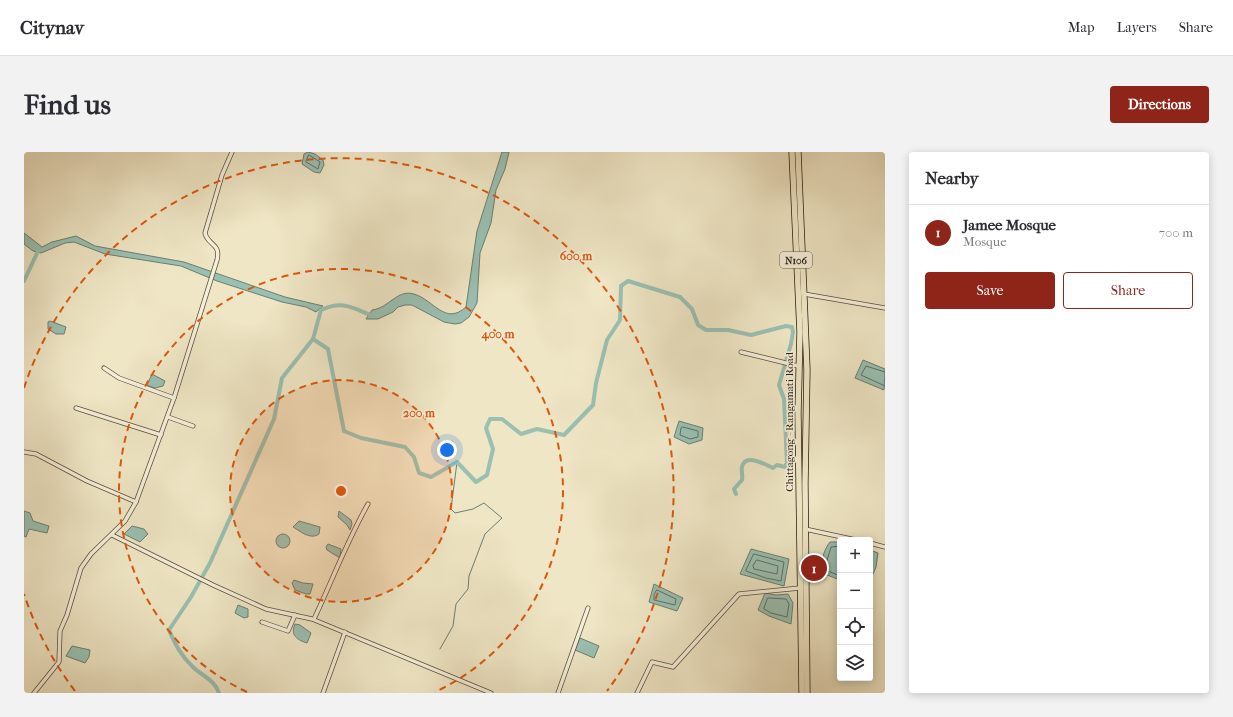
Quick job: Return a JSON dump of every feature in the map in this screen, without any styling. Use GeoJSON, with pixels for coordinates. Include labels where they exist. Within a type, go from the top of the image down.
{"type":"FeatureCollection","features":[{"type":"Feature","properties":{"kind":"highway","name":"Chittagong - Rangamati Road"},"geometry":{"type":"LineString","coordinates":[[792,152],[800,267],[798,413],[800,588],[803,596],[802,693]]}},
{"type":"Feature","properties":{"kind":"highway"},"geometry":{"type":"LineString","coordinates":[[798,152],[800,267],[804,294],[807,370],[803,596],[807,693]]}},
{"type":"Feature","properties":{"kind":"street"},"geometry":{"type":"LineString","coordinates":[[34,693],[59,662],[60,631],[67,615],[80,568],[91,554],[125,521],[136,502],[162,435],[214,268],[218,251],[213,242],[208,240],[205,233],[222,175],[232,152]]}},
{"type":"Feature","properties":{"kind":"street"},"geometry":{"type":"LineString","coordinates":[[804,294],[885,308]]}},
{"type":"Feature","properties":{"kind":"street"},"geometry":{"type":"LineString","coordinates":[[741,352],[798,367]]}},
{"type":"Feature","properties":{"kind":"street"},"geometry":{"type":"LineString","coordinates":[[104,368],[119,378],[174,398]]}},
{"type":"Feature","properties":{"kind":"street"},"geometry":{"type":"LineString","coordinates":[[76,408],[162,435]]}},
{"type":"Feature","properties":{"kind":"street"},"geometry":{"type":"LineString","coordinates":[[168,417],[194,426]]}},
{"type":"Feature","properties":{"kind":"street"},"geometry":{"type":"LineString","coordinates":[[24,452],[36,454],[87,481],[136,502]]}},
{"type":"Feature","properties":{"kind":"street"},"geometry":{"type":"LineString","coordinates":[[314,620],[353,532],[368,504]]}},
{"type":"Feature","properties":{"kind":"street"},"geometry":{"type":"LineString","coordinates":[[805,529],[842,537]]}},
{"type":"Feature","properties":{"kind":"street"},"geometry":{"type":"LineString","coordinates":[[112,535],[213,585],[266,609],[314,620],[491,693]]}},
{"type":"Feature","properties":{"kind":"street"},"geometry":{"type":"LineString","coordinates":[[873,544],[885,547]]}},
{"type":"Feature","properties":{"kind":"street"},"geometry":{"type":"LineString","coordinates":[[637,693],[652,662],[673,667],[739,594],[800,588]]}},
{"type":"Feature","properties":{"kind":"street"},"geometry":{"type":"LineString","coordinates":[[558,693],[588,608]]}},
{"type":"Feature","properties":{"kind":"street"},"geometry":{"type":"LineString","coordinates":[[262,622],[288,631],[295,615]]}},
{"type":"Feature","properties":{"kind":"street"},"geometry":{"type":"LineString","coordinates":[[323,693],[345,632]]}},
{"type":"Feature","properties":{"kind":"water"},"geometry":{"type":"Polygon","coordinates":[[[308,152],[315,154],[323,160],[324,165],[320,173],[314,172],[302,164],[304,154],[308,152]]]}},
{"type":"Feature","properties":{"kind":"water"},"geometry":{"type":"Polygon","coordinates":[[[502,152],[509,152],[505,169],[496,190],[491,223],[480,253],[477,303],[469,317],[461,323],[455,324],[444,322],[412,305],[405,305],[398,307],[393,312],[378,319],[366,319],[372,310],[378,309],[398,296],[408,293],[421,297],[446,313],[452,314],[459,312],[466,307],[477,231],[502,152]]]}},
{"type":"Feature","properties":{"kind":"water"},"geometry":{"type":"Polygon","coordinates":[[[24,233],[42,247],[52,242],[76,236],[95,246],[184,262],[285,297],[323,306],[316,312],[306,307],[282,302],[217,281],[181,266],[105,254],[74,242],[65,243],[41,253],[33,251],[24,244],[24,233]]]}},
{"type":"Feature","properties":{"kind":"water"},"geometry":{"type":"Polygon","coordinates":[[[50,321],[66,327],[64,334],[56,334],[48,329],[48,322],[50,321]]]}},
{"type":"Feature","properties":{"kind":"water"},"geometry":{"type":"Polygon","coordinates":[[[863,360],[885,369],[884,390],[855,378],[863,360]]]}},
{"type":"Feature","properties":{"kind":"water"},"geometry":{"type":"Polygon","coordinates":[[[152,374],[165,381],[163,386],[155,388],[147,385],[152,374]]]}},
{"type":"Feature","properties":{"kind":"water"},"geometry":{"type":"Polygon","coordinates":[[[679,421],[703,428],[702,440],[689,444],[674,437],[679,421]]]}},
{"type":"Feature","properties":{"kind":"water"},"geometry":{"type":"Polygon","coordinates":[[[24,511],[30,513],[33,521],[49,526],[47,533],[29,529],[26,537],[24,536],[24,511]]]}},
{"type":"Feature","properties":{"kind":"water"},"geometry":{"type":"Polygon","coordinates":[[[339,511],[351,520],[352,524],[350,530],[338,517],[339,511]]]}},
{"type":"Feature","properties":{"kind":"water"},"geometry":{"type":"Polygon","coordinates":[[[299,521],[320,527],[319,534],[316,536],[309,536],[293,527],[299,521]]]}},
{"type":"Feature","properties":{"kind":"water"},"geometry":{"type":"Polygon","coordinates":[[[132,526],[144,529],[148,534],[140,542],[124,534],[132,526]]]}},
{"type":"Feature","properties":{"kind":"water"},"geometry":{"type":"Polygon","coordinates":[[[283,534],[288,536],[290,541],[288,546],[283,548],[278,546],[276,541],[278,536],[283,534]]]}},
{"type":"Feature","properties":{"kind":"water"},"geometry":{"type":"Polygon","coordinates":[[[830,542],[837,542],[837,579],[822,573],[823,556],[830,542]]]}},
{"type":"Feature","properties":{"kind":"water"},"geometry":{"type":"Polygon","coordinates":[[[328,544],[341,549],[340,558],[327,550],[326,547],[328,544]]]}},
{"type":"Feature","properties":{"kind":"water"},"geometry":{"type":"Polygon","coordinates":[[[751,549],[789,559],[784,586],[740,574],[751,549]]]}},
{"type":"Feature","properties":{"kind":"water"},"geometry":{"type":"Polygon","coordinates":[[[873,551],[878,553],[876,567],[873,574],[873,551]]]}},
{"type":"Feature","properties":{"kind":"water"},"geometry":{"type":"Polygon","coordinates":[[[294,580],[313,584],[310,594],[295,590],[292,583],[294,580]]]}},
{"type":"Feature","properties":{"kind":"water"},"geometry":{"type":"Polygon","coordinates":[[[654,584],[683,598],[677,611],[649,602],[654,584]]]}},
{"type":"Feature","properties":{"kind":"water"},"geometry":{"type":"Polygon","coordinates":[[[765,593],[776,595],[788,594],[793,603],[791,624],[769,616],[758,610],[765,593]]]}},
{"type":"Feature","properties":{"kind":"water"},"geometry":{"type":"Polygon","coordinates":[[[238,605],[248,609],[248,617],[244,618],[235,613],[238,605]]]}},
{"type":"Feature","properties":{"kind":"water"},"geometry":{"type":"Polygon","coordinates":[[[295,624],[300,625],[311,633],[307,643],[297,639],[295,636],[293,631],[295,624]]]}},
{"type":"Feature","properties":{"kind":"water"},"geometry":{"type":"Polygon","coordinates":[[[580,638],[599,646],[594,658],[575,650],[580,638]]]}},
{"type":"Feature","properties":{"kind":"water"},"geometry":{"type":"Polygon","coordinates":[[[72,646],[90,650],[89,657],[85,663],[66,656],[72,646]]]}},
{"type":"Feature","properties":{"kind":"waterway"},"geometry":{"type":"LineString","coordinates":[[24,281],[39,249]]}},
{"type":"Feature","properties":{"kind":"waterway"},"geometry":{"type":"LineString","coordinates":[[313,339],[328,349],[344,431],[361,438],[405,447],[414,457],[419,473],[431,477],[457,462],[476,482],[487,475],[493,449],[486,428],[490,419],[502,419],[521,434],[537,429],[564,435],[593,405],[596,383],[607,340],[620,320],[621,286],[628,281],[680,297],[692,309],[698,325],[706,330],[728,330],[751,335],[786,326],[792,327],[793,332],[791,344],[779,385],[784,399],[787,463],[785,467],[777,465],[773,468],[761,462],[747,460],[742,467],[742,480],[734,489],[736,494]]}},
{"type":"Feature","properties":{"kind":"waterway"},"geometry":{"type":"LineString","coordinates":[[219,693],[215,685],[185,659],[169,630],[191,597],[210,563],[274,419],[282,378],[313,339],[321,310],[342,305],[373,316]]}},
{"type":"Feature","properties":{"kind":"waterway"},"geometry":{"type":"LineString","coordinates":[[440,649],[453,626],[456,604],[468,589],[469,576],[485,534],[502,518],[484,503],[473,509],[455,513],[451,509],[457,462]]}},
{"type":"Feature","properties":{"kind":"place","name":"Jamee Mosque"},"geometry":{"type":"Point","coordinates":[814,568]}}]}
